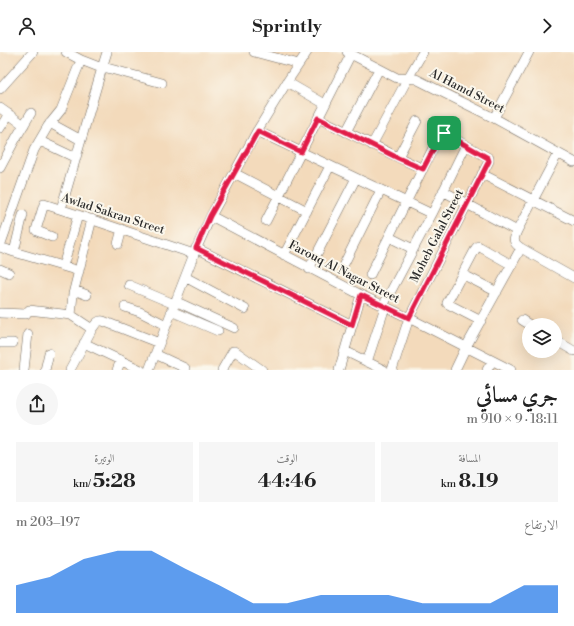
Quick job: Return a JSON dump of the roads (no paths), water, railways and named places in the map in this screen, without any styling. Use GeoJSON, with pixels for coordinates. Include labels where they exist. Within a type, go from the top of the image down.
{"type":"FeatureCollection","features":[{"type":"Feature","properties":{"kind":"street"},"geometry":{"type":"LineString","coordinates":[[0,89],[34,52]]}},
{"type":"Feature","properties":{"kind":"street"},"geometry":{"type":"LineString","coordinates":[[66,52],[80,60],[102,68],[107,68],[162,83]]}},
{"type":"Feature","properties":{"kind":"street"},"geometry":{"type":"LineString","coordinates":[[61,209],[107,52]]}},
{"type":"Feature","properties":{"kind":"street"},"geometry":{"type":"LineString","coordinates":[[254,52],[299,64]]}},
{"type":"Feature","properties":{"kind":"street"},"geometry":{"type":"LineString","coordinates":[[84,342],[121,360],[144,369],[155,354],[173,305],[210,216],[258,131],[307,52]]}},
{"type":"Feature","properties":{"kind":"street"},"geometry":{"type":"LineString","coordinates":[[372,145],[423,52]]}},
{"type":"Feature","properties":{"kind":"street"},"geometry":{"type":"LineString","coordinates":[[494,118],[529,52]]}},
{"type":"Feature","properties":{"kind":"street"},"geometry":{"type":"LineString","coordinates":[[266,221],[349,53]]}},
{"type":"Feature","properties":{"kind":"street","name":"Al Hamd Street"},"geometry":{"type":"LineString","coordinates":[[349,53],[397,78],[416,79],[494,118],[574,162]]}},
{"type":"Feature","properties":{"kind":"street"},"geometry":{"type":"LineString","coordinates":[[79,270],[0,247],[34,150],[50,123],[61,110],[80,60]]}},
{"type":"Feature","properties":{"kind":"street"},"geometry":{"type":"LineString","coordinates":[[346,132],[379,69]]}},
{"type":"Feature","properties":{"kind":"street"},"geometry":{"type":"LineString","coordinates":[[0,74],[9,79]]}},
{"type":"Feature","properties":{"kind":"street"},"geometry":{"type":"LineString","coordinates":[[287,82],[325,104]]}},
{"type":"Feature","properties":{"kind":"street"},"geometry":{"type":"LineString","coordinates":[[0,108],[24,125]]}},
{"type":"Feature","properties":{"kind":"street"},"geometry":{"type":"LineString","coordinates":[[0,168],[31,113]]}},
{"type":"Feature","properties":{"kind":"street"},"geometry":{"type":"LineString","coordinates":[[0,128],[9,114]]}},
{"type":"Feature","properties":{"kind":"street"},"geometry":{"type":"LineString","coordinates":[[318,118],[423,169]]}},
{"type":"Feature","properties":{"kind":"street"},"geometry":{"type":"LineString","coordinates":[[398,158],[417,121]]}},
{"type":"Feature","properties":{"kind":"street"},"geometry":{"type":"LineString","coordinates":[[50,123],[81,140]]}},
{"type":"Feature","properties":{"kind":"street"},"geometry":{"type":"LineString","coordinates":[[258,131],[432,214]]}},
{"type":"Feature","properties":{"kind":"street"},"geometry":{"type":"LineString","coordinates":[[368,365],[384,306],[466,145],[442,133],[370,276]]}},
{"type":"Feature","properties":{"kind":"street"},"geometry":{"type":"LineString","coordinates":[[40,141],[76,158]]}},
{"type":"Feature","properties":{"kind":"street","name":"Moheb Galal Street"},"geometry":{"type":"LineString","coordinates":[[392,370],[409,318],[489,161],[488,158],[466,145]]}},
{"type":"Feature","properties":{"kind":"street"},"geometry":{"type":"LineString","coordinates":[[558,153],[517,231],[515,243],[521,248],[574,278]]}},
{"type":"Feature","properties":{"kind":"street"},"geometry":{"type":"LineString","coordinates":[[284,255],[330,166]]}},
{"type":"Feature","properties":{"kind":"street"},"geometry":{"type":"LineString","coordinates":[[234,174],[307,211]]}},
{"type":"Feature","properties":{"kind":"street"},"geometry":{"type":"LineString","coordinates":[[482,174],[574,221]]}},
{"type":"Feature","properties":{"kind":"street"},"geometry":{"type":"LineString","coordinates":[[310,269],[356,178]]}},
{"type":"Feature","properties":{"kind":"street"},"geometry":{"type":"LineString","coordinates":[[344,264],[381,190]]}},
{"type":"Feature","properties":{"kind":"street"},"geometry":{"type":"LineString","coordinates":[[443,191],[517,231]]}},
{"type":"Feature","properties":{"kind":"street","name":"Awlad Sakran Street"},"geometry":{"type":"LineString","coordinates":[[52,237],[36,230],[43,205],[45,204],[195,251],[352,325]]}},
{"type":"Feature","properties":{"kind":"street"},"geometry":{"type":"LineString","coordinates":[[14,252],[23,215]]}},
{"type":"Feature","properties":{"kind":"street"},"geometry":{"type":"LineString","coordinates":[[63,266],[78,215]]}},
{"type":"Feature","properties":{"kind":"street","name":"Farouq Al Nagar Street"},"geometry":{"type":"LineString","coordinates":[[210,216],[310,269],[510,370]]}},
{"type":"Feature","properties":{"kind":"street"},"geometry":{"type":"LineString","coordinates":[[71,315],[74,290],[92,219]]}},
{"type":"Feature","properties":{"kind":"street"},"geometry":{"type":"LineString","coordinates":[[118,244],[122,229]]}},
{"type":"Feature","properties":{"kind":"street"},"geometry":{"type":"LineString","coordinates":[[389,237],[413,248]]}},
{"type":"Feature","properties":{"kind":"street"},"geometry":{"type":"LineString","coordinates":[[481,321],[447,303],[476,248],[478,246],[512,265]]}},
{"type":"Feature","properties":{"kind":"street"},"geometry":{"type":"LineString","coordinates":[[455,370],[521,248]]}},
{"type":"Feature","properties":{"kind":"street"},"geometry":{"type":"LineString","coordinates":[[462,274],[497,292]]}},
{"type":"Feature","properties":{"kind":"street"},"geometry":{"type":"LineString","coordinates":[[185,277],[245,309]]}},
{"type":"Feature","properties":{"kind":"street"},"geometry":{"type":"LineString","coordinates":[[129,285],[173,305],[234,328]]}},
{"type":"Feature","properties":{"kind":"street"},"geometry":{"type":"LineString","coordinates":[[74,290],[87,295]]}},
{"type":"Feature","properties":{"kind":"street"},"geometry":{"type":"LineString","coordinates":[[339,370],[361,295]]}},
{"type":"Feature","properties":{"kind":"street"},"geometry":{"type":"LineString","coordinates":[[173,305],[218,331]]}},
{"type":"Feature","properties":{"kind":"street"},"geometry":{"type":"LineString","coordinates":[[125,307],[140,312],[166,326]]}},
{"type":"Feature","properties":{"kind":"street"},"geometry":{"type":"LineString","coordinates":[[0,313],[26,314],[29,310],[71,315],[92,329]]}},
{"type":"Feature","properties":{"kind":"street"},"geometry":{"type":"LineString","coordinates":[[73,369],[84,342],[98,322],[103,321],[159,342]]}},
{"type":"Feature","properties":{"kind":"street"},"geometry":{"type":"LineString","coordinates":[[24,370],[28,334]]}},
{"type":"Feature","properties":{"kind":"street"},"geometry":{"type":"LineString","coordinates":[[0,343],[12,343]]}},
{"type":"Feature","properties":{"kind":"street"},"geometry":{"type":"LineString","coordinates":[[562,344],[574,351]]}},
{"type":"Feature","properties":{"kind":"street"},"geometry":{"type":"LineString","coordinates":[[222,370],[233,351],[262,370]]}},
{"type":"Feature","properties":{"kind":"street"},"geometry":{"type":"LineString","coordinates":[[345,351],[368,365],[384,370]]}},
{"type":"Feature","properties":{"kind":"street"},"geometry":{"type":"LineString","coordinates":[[45,370],[49,353]]}},
{"type":"Feature","properties":{"kind":"street"},"geometry":{"type":"LineString","coordinates":[[155,354],[185,368]]}},
{"type":"Feature","properties":{"kind":"street"},"geometry":{"type":"LineString","coordinates":[[117,370],[121,360]]}},
{"type":"Feature","properties":{"kind":"street"},"geometry":{"type":"LineString","coordinates":[[487,370],[492,361]]}}]}
